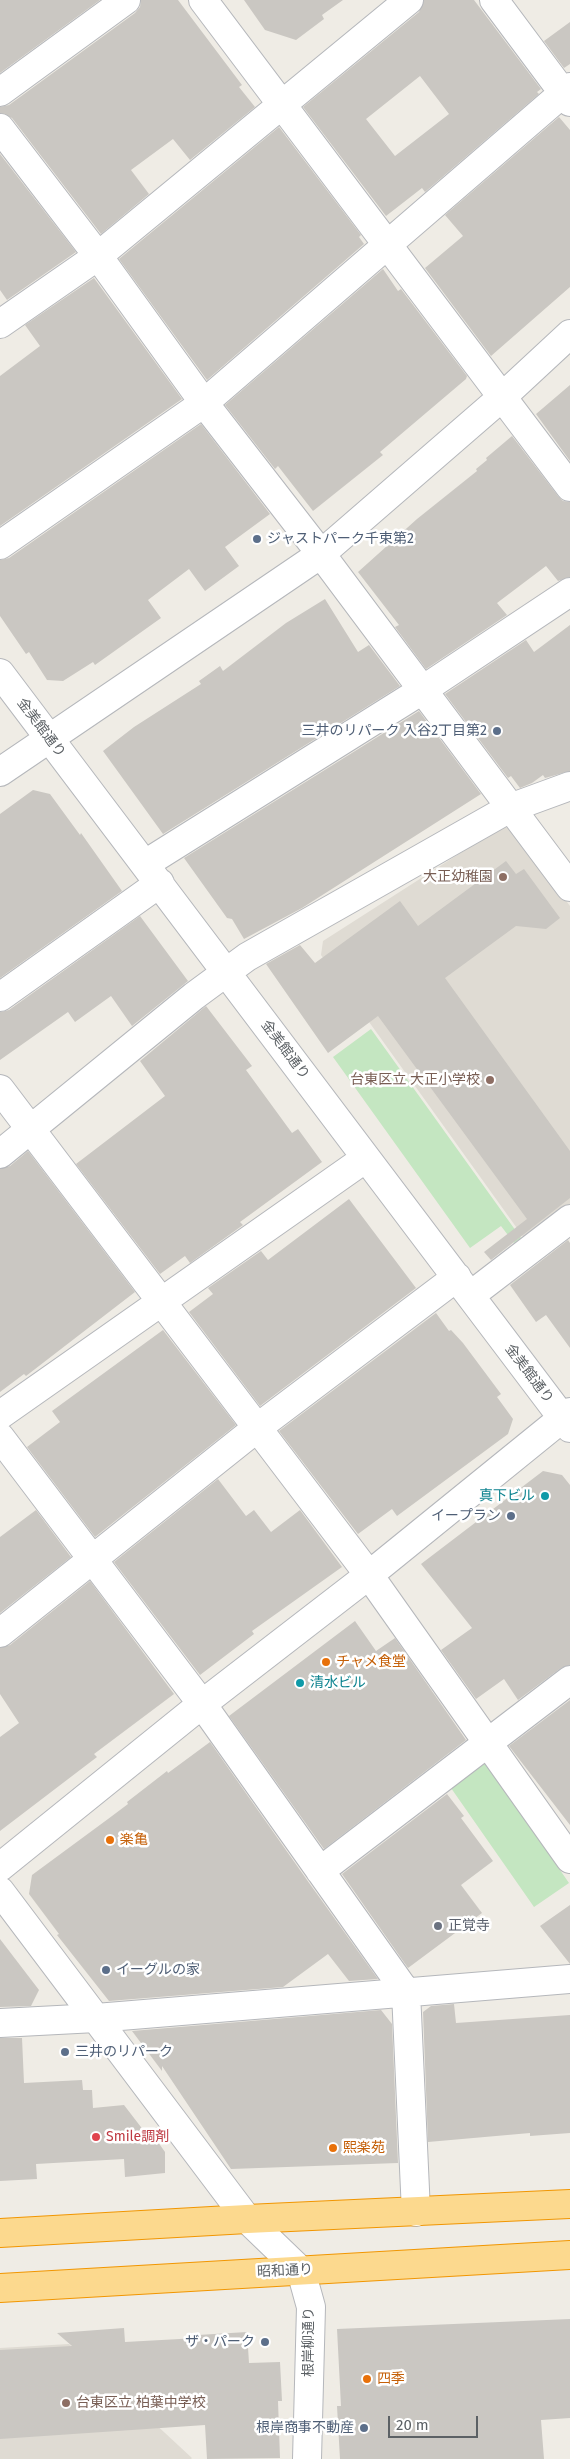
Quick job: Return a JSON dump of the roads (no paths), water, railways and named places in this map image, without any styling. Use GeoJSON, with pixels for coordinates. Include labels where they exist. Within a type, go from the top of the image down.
{"type":"FeatureCollection","features":[{"type":"Feature","properties":{"kind":"highway"},"geometry":{"type":"LineString","coordinates":[[0,2233],[570,2204]]}},
{"type":"Feature","properties":{"kind":"highway","name":"昭和通り"},"geometry":{"type":"LineString","coordinates":[[0,2288],[570,2254]]}},
{"type":"Feature","properties":{"kind":"street"},"geometry":{"type":"LineString","coordinates":[[0,92],[126,0]]}},
{"type":"Feature","properties":{"kind":"street"},"geometry":{"type":"LineString","coordinates":[[202,0],[570,487]]}},
{"type":"Feature","properties":{"kind":"street"},"geometry":{"type":"LineString","coordinates":[[0,324],[98,256],[410,0]]}},
{"type":"Feature","properties":{"kind":"street"},"geometry":{"type":"LineString","coordinates":[[0,545],[204,404],[386,244],[568,94],[494,0]]}},
{"type":"Feature","properties":{"kind":"street"},"geometry":{"type":"LineString","coordinates":[[0,128],[98,256],[204,404],[424,689],[570,887]]}},
{"type":"Feature","properties":{"kind":"street"},"geometry":{"type":"LineString","coordinates":[[0,772],[321,554],[501,398],[570,334]]}},
{"type":"Feature","properties":{"kind":"street"},"geometry":{"type":"LineString","coordinates":[[0,997],[152,874],[570,592]]}},
{"type":"Feature","properties":{"kind":"street","name":"金美館通り"},"geometry":{"type":"LineString","coordinates":[[0,674],[366,1158],[568,1420]]}},
{"type":"Feature","properties":{"kind":"street"},"geometry":{"type":"LineString","coordinates":[[0,1154],[121,1054],[247,957],[510,808],[570,786]]}},
{"type":"Feature","properties":{"kind":"street"},"geometry":{"type":"LineString","coordinates":[[0,1089],[369,1575],[570,1859]]}},
{"type":"Feature","properties":{"kind":"street"},"geometry":{"type":"LineString","coordinates":[[0,1415],[366,1158]]}},
{"type":"Feature","properties":{"kind":"street"},"geometry":{"type":"LineString","coordinates":[[0,1633],[257,1428],[464,1286],[570,1219]]}},
{"type":"Feature","properties":{"kind":"street"},"geometry":{"type":"LineString","coordinates":[[0,1867],[202,1704],[568,1420]]}},
{"type":"Feature","properties":{"kind":"street"},"geometry":{"type":"LineString","coordinates":[[0,1437],[202,1704],[406,1992],[416,2212]]}},
{"type":"Feature","properties":{"kind":"street"},"geometry":{"type":"LineString","coordinates":[[320,1871],[570,1680]]}},
{"type":"Feature","properties":{"kind":"street"},"geometry":{"type":"LineString","coordinates":[[0,1891],[247,2219],[301,2271]]}},
{"type":"Feature","properties":{"kind":"street"},"geometry":{"type":"LineString","coordinates":[[0,2023],[96,2018],[570,1979]]}},
{"type":"Feature","properties":{"kind":"street","name":"根岸柳通り"},"geometry":{"type":"LineString","coordinates":[[301,2271],[311,2307],[307,2459]]}},
{"type":"Feature","properties":{"kind":"place","name":"ジャストパーク千束第2"},"geometry":{"type":"Point","coordinates":[257,539]}},
{"type":"Feature","properties":{"kind":"place","name":"三井のリパーク 入谷2丁目第2"},"geometry":{"type":"Point","coordinates":[497,731]}},
{"type":"Feature","properties":{"kind":"place","name":"大正幼稚園"},"geometry":{"type":"Point","coordinates":[503,877]}},
{"type":"Feature","properties":{"kind":"place","name":"台東区立 大正小学校"},"geometry":{"type":"Point","coordinates":[490,1080]}},
{"type":"Feature","properties":{"kind":"place","name":"真下ビル"},"geometry":{"type":"Point","coordinates":[545,1496]}},
{"type":"Feature","properties":{"kind":"place","name":"イープラン"},"geometry":{"type":"Point","coordinates":[511,1516]}},
{"type":"Feature","properties":{"kind":"place","name":"チャメ食堂"},"geometry":{"type":"Point","coordinates":[326,1662]}},
{"type":"Feature","properties":{"kind":"place","name":"清水ビル"},"geometry":{"type":"Point","coordinates":[300,1683]}},
{"type":"Feature","properties":{"kind":"place","name":"楽亀"},"geometry":{"type":"Point","coordinates":[110,1840]}},
{"type":"Feature","properties":{"kind":"place","name":"正覚寺"},"geometry":{"type":"Point","coordinates":[438,1926]}},
{"type":"Feature","properties":{"kind":"place","name":"イーグルの家"},"geometry":{"type":"Point","coordinates":[106,1970]}},
{"type":"Feature","properties":{"kind":"place","name":"三井のリパーク"},"geometry":{"type":"Point","coordinates":[65,2052]}},
{"type":"Feature","properties":{"kind":"place","name":"Smile調剤"},"geometry":{"type":"Point","coordinates":[96,2137]}},
{"type":"Feature","properties":{"kind":"place","name":"熙楽苑"},"geometry":{"type":"Point","coordinates":[333,2148]}},
{"type":"Feature","properties":{"kind":"place","name":"ザ・パーク"},"geometry":{"type":"Point","coordinates":[265,2342]}},
{"type":"Feature","properties":{"kind":"place","name":"四季"},"geometry":{"type":"Point","coordinates":[367,2379]}},
{"type":"Feature","properties":{"kind":"place","name":"台東区立 柏葉中学校"},"geometry":{"type":"Point","coordinates":[66,2403]}},
{"type":"Feature","properties":{"kind":"place","name":"根岸商事不動産"},"geometry":{"type":"Point","coordinates":[364,2428]}}]}
